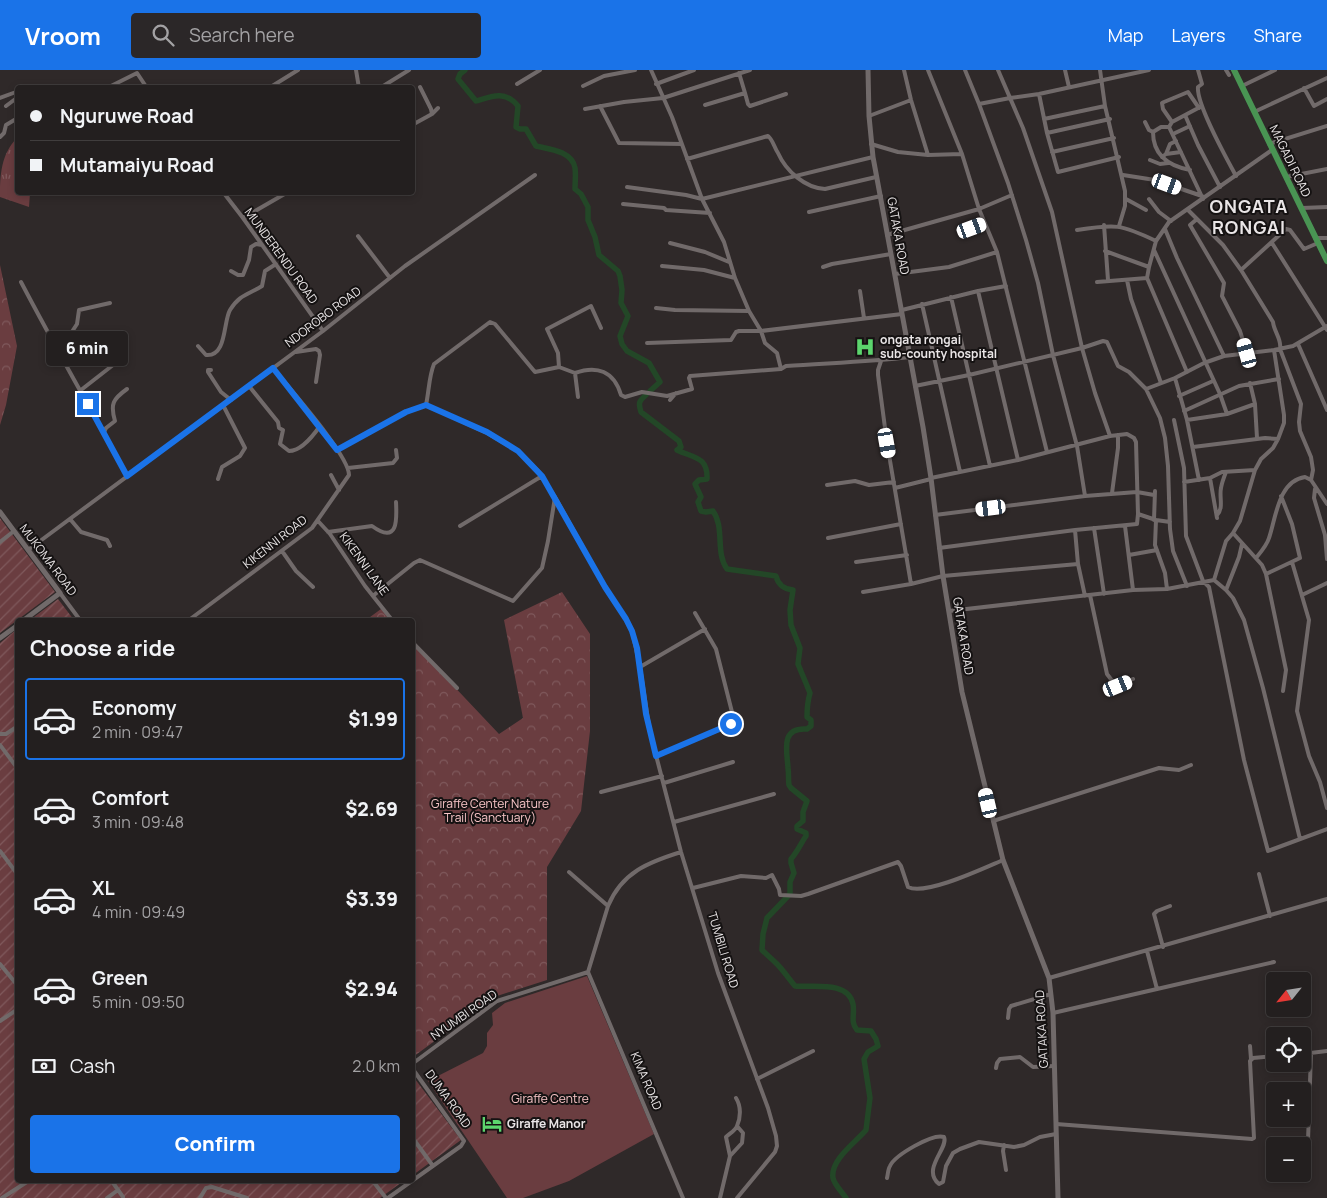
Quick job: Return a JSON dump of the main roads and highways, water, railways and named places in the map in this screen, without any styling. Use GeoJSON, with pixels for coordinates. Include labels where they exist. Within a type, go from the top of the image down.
{"type":"FeatureCollection","features":[{"type":"Feature","properties":{"kind":"highway","name":"MAGADI ROAD"},"geometry":{"type":"LineString","coordinates":[[1231,72],[1242,86],[1327,261]]}},
{"type":"Feature","properties":{"kind":"waterway"},"geometry":{"type":"LineString","coordinates":[[465,70],[458,79],[476,101],[498,96],[503,96],[513,101],[518,106],[516,127],[526,129],[536,146],[565,154],[573,162],[575,168],[575,189],[581,194],[588,207],[588,220],[595,237],[599,255],[618,271],[620,276],[621,303],[628,316],[620,336],[622,344],[627,351],[649,363],[660,382],[650,391]]}},
{"type":"Feature","properties":{"kind":"waterway"},"geometry":{"type":"LineString","coordinates":[[646,395],[640,402],[641,412],[679,441],[681,447],[677,450],[698,459],[705,466],[707,479],[699,480],[695,484],[701,497],[698,502],[701,511],[713,511],[717,518],[721,555],[727,569],[776,576],[782,586],[793,590],[790,610],[791,625],[800,648],[798,664],[810,693],[807,717],[811,720],[811,726],[807,729],[798,729],[792,732],[787,741],[786,748],[789,785],[807,801],[803,812],[803,821],[797,826],[797,829],[806,833],[806,836],[791,859],[794,873],[790,882],[790,894],[767,918],[762,950],[795,986],[828,987],[844,991],[850,996],[853,1004],[855,1027],[857,1030],[871,1031],[876,1039],[878,1046],[868,1052],[864,1059],[870,1098],[866,1130],[839,1158],[833,1171],[836,1185],[846,1198]]}},
{"type":"Feature","properties":{"kind":"place","name":"ongata rongai sub-county hospital"},"geometry":{"type":"Point","coordinates":[865,347]}},
{"type":"Feature","properties":{"kind":"place","name":"Giraffe Manor"},"geometry":{"type":"Point","coordinates":[492,1124]}},
{"type":"Feature","properties":{"kind":"district","name":"ONGATA RONGAI"},"geometry":{"type":"Point","coordinates":[1249,217]}},
{"type":"Feature","properties":{"kind":"park label","name":"Giraffe Center Nature Trail (Sanctuary)"},"geometry":{"type":"Point","coordinates":[490,811]}},
{"type":"Feature","properties":{"kind":"park label","name":"Giraffe Centre"},"geometry":{"type":"Point","coordinates":[550,1099]}}]}
